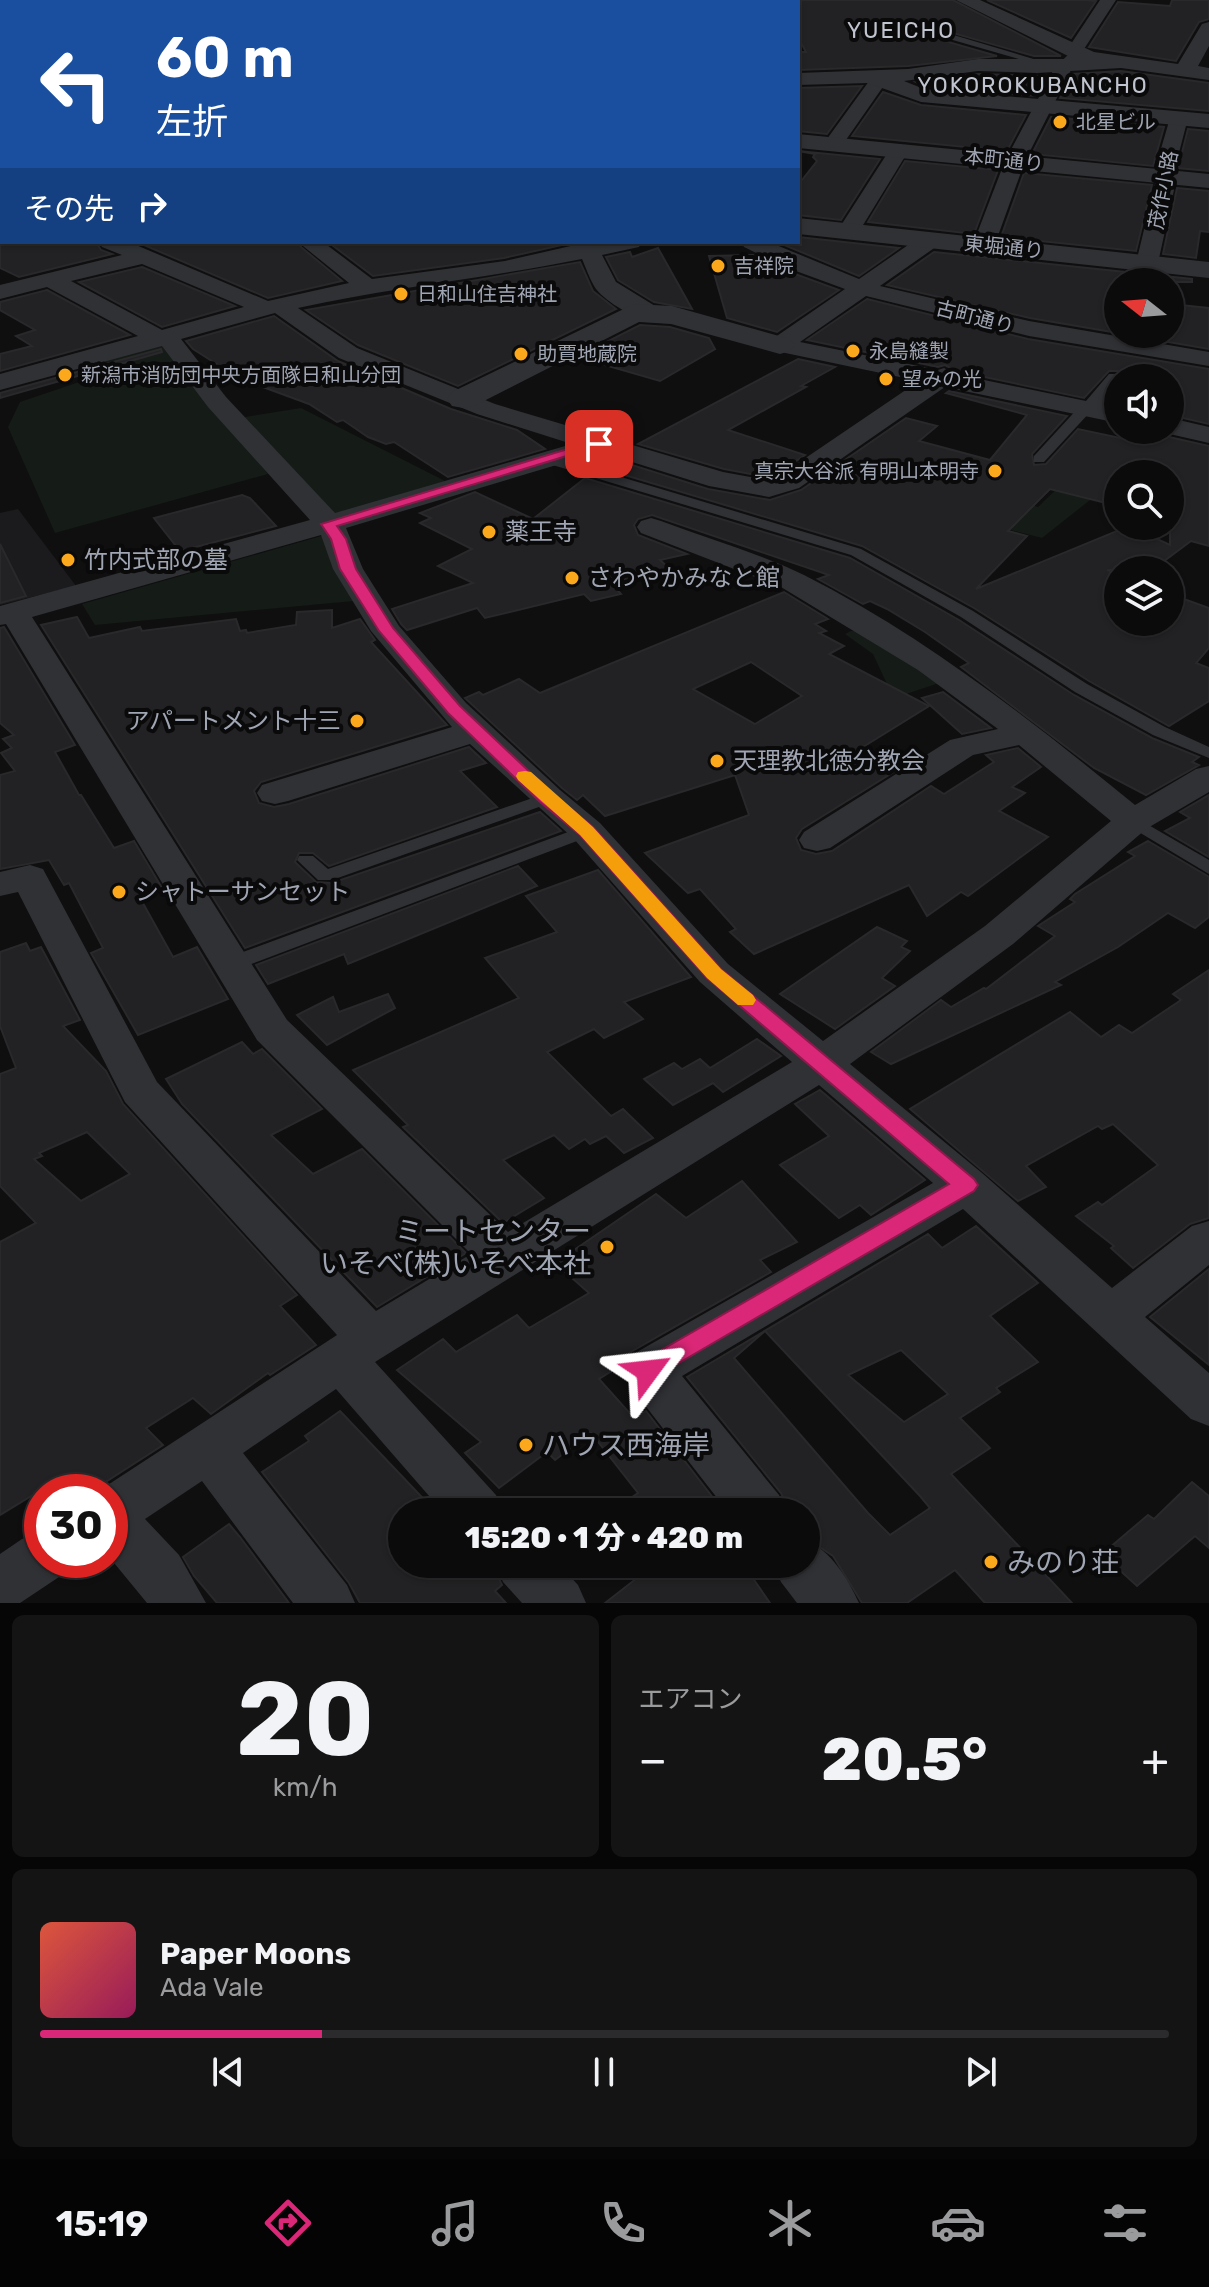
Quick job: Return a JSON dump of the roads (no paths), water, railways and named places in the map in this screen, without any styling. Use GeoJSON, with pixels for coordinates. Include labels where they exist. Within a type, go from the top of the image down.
{"type":"FeatureCollection","features":[{"type":"Feature","properties":{"kind":"street"},"geometry":{"type":"LineString","coordinates":[[965,0],[1068,59]]}},
{"type":"Feature","properties":{"kind":"street"},"geometry":{"type":"LineString","coordinates":[[984,244],[1015,161],[1068,59],[1108,0]]}},
{"type":"Feature","properties":{"kind":"street"},"geometry":{"type":"LineString","coordinates":[[1185,70],[1209,28]]}},
{"type":"Feature","properties":{"kind":"street"},"geometry":{"type":"LineString","coordinates":[[800,79],[875,79],[978,65],[1068,59],[1125,62],[1209,74]]}},
{"type":"Feature","properties":{"kind":"street"},"geometry":{"type":"LineString","coordinates":[[875,79],[921,95],[1209,121]]}},
{"type":"Feature","properties":{"kind":"street"},"geometry":{"type":"LineString","coordinates":[[834,143],[875,79]]}},
{"type":"Feature","properties":{"kind":"street","name":"茂作小路"},"geometry":{"type":"LineString","coordinates":[[1147,263],[1179,118]]}},
{"type":"Feature","properties":{"kind":"street","name":"本町通り"},"geometry":{"type":"LineString","coordinates":[[800,141],[1209,181]]}},
{"type":"Feature","properties":{"kind":"street"},"geometry":{"type":"LineString","coordinates":[[849,230],[899,150]]}},
{"type":"Feature","properties":{"kind":"street","name":"東堀通り"},"geometry":{"type":"LineString","coordinates":[[800,226],[1209,270]]}},
{"type":"Feature","properties":{"kind":"street"},"geometry":{"type":"LineString","coordinates":[[780,345],[932,239]]}},
{"type":"Feature","properties":{"kind":"street"},"geometry":{"type":"LineString","coordinates":[[114,244],[272,306],[348,353],[463,399],[719,480],[769,489],[789,482],[944,376]]}},
{"type":"Feature","properties":{"kind":"street"},"geometry":{"type":"LineString","coordinates":[[312,244],[367,286]]}},
{"type":"Feature","properties":{"kind":"street"},"geometry":{"type":"LineString","coordinates":[[0,382],[272,306],[367,286],[505,268],[579,248],[614,244]]}},
{"type":"Feature","properties":{"kind":"street","name":"古町通り"},"geometry":{"type":"LineString","coordinates":[[756,244],[792,264],[862,289],[1014,328],[1209,359]]}},
{"type":"Feature","properties":{"kind":"street"},"geometry":{"type":"LineString","coordinates":[[579,248],[606,286],[652,314]]}},
{"type":"Feature","properties":{"kind":"street"},"geometry":{"type":"LineString","coordinates":[[0,292],[142,257]]}},
{"type":"Feature","properties":{"kind":"street"},"geometry":{"type":"LineString","coordinates":[[51,280],[164,338],[217,402],[329,524],[338,539],[348,569],[387,631],[454,710],[547,798],[587,831],[714,973],[966,1185],[1209,1404]]}},
{"type":"Feature","properties":{"kind":"street"},"geometry":{"type":"LineString","coordinates":[[463,399],[634,313],[672,315],[780,345],[944,376],[1099,411]]}},
{"type":"Feature","properties":{"kind":"street"},"geometry":{"type":"LineString","coordinates":[[1130,364],[1143,349]]}},
{"type":"Feature","properties":{"kind":"street"},"geometry":{"type":"LineString","coordinates":[[1184,429],[1209,435]]}},
{"type":"Feature","properties":{"kind":"street"},"geometry":{"type":"LineString","coordinates":[[504,1257],[272,1030],[7,614],[599,444]]}},
{"type":"Feature","properties":{"kind":"street"},"geometry":{"type":"LineString","coordinates":[[651,527],[792,581],[929,663],[1026,733],[1133,821]]}},
{"type":"Feature","properties":{"kind":"street"},"geometry":{"type":"LineString","coordinates":[[275,793],[478,730]]}},
{"type":"Feature","properties":{"kind":"street"},"geometry":{"type":"LineString","coordinates":[[817,840],[962,747],[1026,733]]}},
{"type":"Feature","properties":{"kind":"street"},"geometry":{"type":"LineString","coordinates":[[128,1501],[315,1374],[821,1064],[999,935],[1133,821],[1209,777]]}},
{"type":"Feature","properties":{"kind":"street"},"geometry":{"type":"LineString","coordinates":[[0,884],[30,877],[140,1091],[357,1350],[467,1498]]}},
{"type":"Feature","properties":{"kind":"street"},"geometry":{"type":"LineString","coordinates":[[749,1498],[648,1371],[966,1185]]}},
{"type":"Feature","properties":{"kind":"street"},"geometry":{"type":"LineString","coordinates":[[1110,1317],[1209,1239]]}},
{"type":"Feature","properties":{"kind":"street"},"geometry":{"type":"LineString","coordinates":[[208,1448],[327,1603]]}},
{"type":"Feature","properties":{"kind":"street"},"geometry":{"type":"LineString","coordinates":[[128,1539],[159,1573],[178,1603]]}},
{"type":"Feature","properties":{"kind":"street"},"geometry":{"type":"LineString","coordinates":[[0,1585],[24,1569]]}},
{"type":"Feature","properties":{"kind":"street"},"geometry":{"type":"LineString","coordinates":[[812,1578],[831,1603]]}},
{"type":"Feature","properties":{"kind":"lane"},"geometry":{"type":"LineString","coordinates":[[914,26],[958,38],[1068,59]]}},
{"type":"Feature","properties":{"kind":"lane"},"geometry":{"type":"LineString","coordinates":[[900,32],[958,38]]}},
{"type":"Feature","properties":{"kind":"lane"},"geometry":{"type":"LineString","coordinates":[[1039,459],[1099,411]]}},
{"type":"Feature","properties":{"kind":"lane"},"geometry":{"type":"LineString","coordinates":[[551,460],[856,552],[967,614],[1081,688],[1159,731],[1209,753]]}},
{"type":"Feature","properties":{"kind":"lane"},"geometry":{"type":"LineString","coordinates":[[306,860],[325,876],[547,798]]}},
{"type":"Feature","properties":{"kind":"lane"},"geometry":{"type":"LineString","coordinates":[[1133,821],[1209,868]]}},
{"type":"Feature","properties":{"kind":"lane"},"geometry":{"type":"LineString","coordinates":[[231,964],[587,831]]}},
{"type":"Feature","properties":{"kind":"place","name":"北星ビル"},"geometry":{"type":"Point","coordinates":[1060,122]}},
{"type":"Feature","properties":{"kind":"place","name":"吉祥院"},"geometry":{"type":"Point","coordinates":[718,266]}},
{"type":"Feature","properties":{"kind":"place","name":"日和山住吉神社"},"geometry":{"type":"Point","coordinates":[401,294]}},
{"type":"Feature","properties":{"kind":"place","name":"永島縫製"},"geometry":{"type":"Point","coordinates":[853,351]}},
{"type":"Feature","properties":{"kind":"place","name":"助賈地蔵院"},"geometry":{"type":"Point","coordinates":[521,354]}},
{"type":"Feature","properties":{"kind":"place","name":"新潟市消防団中央方面隊日和山分団"},"geometry":{"type":"Point","coordinates":[65,375]}},
{"type":"Feature","properties":{"kind":"place","name":"望みの光"},"geometry":{"type":"Point","coordinates":[886,379]}},
{"type":"Feature","properties":{"kind":"place","name":"真宗大谷派 有明山本明寺"},"geometry":{"type":"Point","coordinates":[995,471]}},
{"type":"Feature","properties":{"kind":"place","name":"薬王寺"},"geometry":{"type":"Point","coordinates":[489,532]}},
{"type":"Feature","properties":{"kind":"place","name":"竹内式部の墓"},"geometry":{"type":"Point","coordinates":[68,560]}},
{"type":"Feature","properties":{"kind":"place","name":"さわやかみなと館"},"geometry":{"type":"Point","coordinates":[572,578]}},
{"type":"Feature","properties":{"kind":"place","name":"アパートメント十三"},"geometry":{"type":"Point","coordinates":[357,721]}},
{"type":"Feature","properties":{"kind":"place","name":"天理教北徳分教会"},"geometry":{"type":"Point","coordinates":[717,761]}},
{"type":"Feature","properties":{"kind":"place","name":"シャトーサンセット"},"geometry":{"type":"Point","coordinates":[119,892]}},
{"type":"Feature","properties":{"kind":"place","name":"ミートセンター いそべ(株)いそべ本社"},"geometry":{"type":"Point","coordinates":[607,1247]}},
{"type":"Feature","properties":{"kind":"place","name":"ハウス西海岸"},"geometry":{"type":"Point","coordinates":[526,1445]}},
{"type":"Feature","properties":{"kind":"place","name":"みのり荘"},"geometry":{"type":"Point","coordinates":[991,1562]}},
{"type":"Feature","properties":{"kind":"district","name":"YUEICHO"},"geometry":{"type":"Point","coordinates":[901,30]}},
{"type":"Feature","properties":{"kind":"district","name":"YOKOROKUBANCHO"},"geometry":{"type":"Point","coordinates":[1033,85]}}]}
